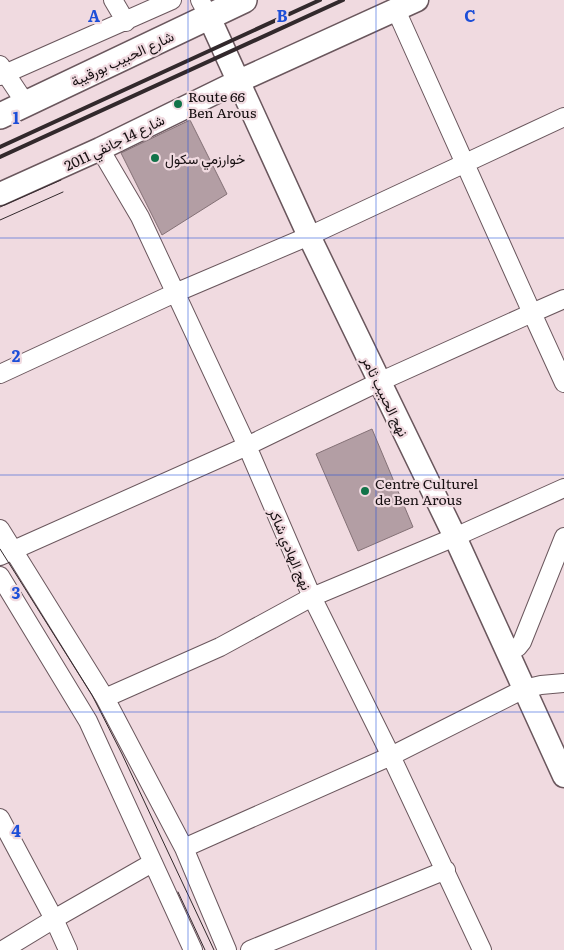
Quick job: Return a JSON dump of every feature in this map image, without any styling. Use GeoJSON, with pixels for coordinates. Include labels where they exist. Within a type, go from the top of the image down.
{"type":"FeatureCollection","features":[{"type":"Feature","properties":{"kind":"main road","name":"شارع الحبيب بورقيبة"},"geometry":{"type":"LineString","coordinates":[[0,116],[26,104],[204,8],[244,0]]}},
{"type":"Feature","properties":{"kind":"street"},"geometry":{"type":"LineString","coordinates":[[112,0],[126,22]]}},
{"type":"Feature","properties":{"kind":"street"},"geometry":{"type":"LineString","coordinates":[[26,104],[2,72],[126,22],[172,0]]}},
{"type":"Feature","properties":{"kind":"street","name":"شارع 14 جانفي 2011"},"geometry":{"type":"LineString","coordinates":[[0,194],[100,149],[239,81],[417,0]]}},
{"type":"Feature","properties":{"kind":"street","name":"نهج الحبيب ثامر"},"geometry":{"type":"LineString","coordinates":[[204,8],[239,81],[308,236],[455,536],[564,776]]}},
{"type":"Feature","properties":{"kind":"street"},"geometry":{"type":"LineString","coordinates":[[396,10],[564,382]]}},
{"type":"Feature","properties":{"kind":"street"},"geometry":{"type":"LineString","coordinates":[[0,374],[175,293],[308,236],[564,116]]}},
{"type":"Feature","properties":{"kind":"street","name":"نهج الهادي شاكر"},"geometry":{"type":"LineString","coordinates":[[100,149],[140,217],[247,446],[312,597],[446,870],[482,950]]}},
{"type":"Feature","properties":{"kind":"street"},"geometry":{"type":"LineString","coordinates":[[7,553],[247,446],[379,382],[564,299]]}},
{"type":"Feature","properties":{"kind":"street"},"geometry":{"type":"LineString","coordinates":[[105,698],[220,647],[312,597],[564,488]]}},
{"type":"Feature","properties":{"kind":"street"},"geometry":{"type":"LineString","coordinates":[[0,529],[7,553],[105,698],[184,848],[228,950]]}},
{"type":"Feature","properties":{"kind":"street"},"geometry":{"type":"LineString","coordinates":[[508,653],[522,642],[564,537]]}},
{"type":"Feature","properties":{"kind":"street"},"geometry":{"type":"LineString","coordinates":[[0,576],[88,721],[193,950]]}},
{"type":"Feature","properties":{"kind":"street"},"geometry":{"type":"LineString","coordinates":[[184,848],[391,756],[524,689],[564,683]]}},
{"type":"Feature","properties":{"kind":"street"},"geometry":{"type":"LineString","coordinates":[[0,818],[54,919],[68,950]]}},
{"type":"Feature","properties":{"kind":"street"},"geometry":{"type":"LineString","coordinates":[[4,950],[152,863]]}},
{"type":"Feature","properties":{"kind":"street"},"geometry":{"type":"LineString","coordinates":[[250,950],[446,870]]}},
{"type":"Feature","properties":{"kind":"building"},"geometry":{"type":"Polygon","coordinates":[[[190,120],[227,194],[162,235],[121,153],[190,120]]]}},
{"type":"Feature","properties":{"kind":"building","name":"Centre Culturel de Ben Arous"},"geometry":{"type":"Polygon","coordinates":[[[372,429],[413,527],[358,551],[316,454],[372,429]]]}},
{"type":"Feature","properties":{"kind":"tram line"},"geometry":{"type":"LineString","coordinates":[[0,207],[61,180]]}},
{"type":"Feature","properties":{"kind":"tram line"},"geometry":{"type":"LineString","coordinates":[[0,220],[63,192]]}},
{"type":"Feature","properties":{"kind":"tram line"},"geometry":{"type":"LineString","coordinates":[[0,549],[92,695],[122,754],[214,950]]}},
{"type":"Feature","properties":{"kind":"tram line"},"geometry":{"type":"LineString","coordinates":[[178,892],[205,950]]}},
{"type":"Feature","properties":{"kind":"railway"},"geometry":{"type":"LineString","coordinates":[[0,147],[320,0]]}},
{"type":"Feature","properties":{"kind":"railway"},"geometry":{"type":"LineString","coordinates":[[0,157],[343,0]]}},
{"type":"Feature","properties":{"kind":"place","name":"Route 66 Ben Arous"},"geometry":{"type":"Point","coordinates":[178,104]}},
{"type":"Feature","properties":{"kind":"place","name":"خوارزمي سكول"},"geometry":{"type":"Point","coordinates":[155,158]}},
{"type":"Feature","properties":{"kind":"place","name":"Centre Culturel de Ben Arous"},"geometry":{"type":"Point","coordinates":[365,491]}}]}
